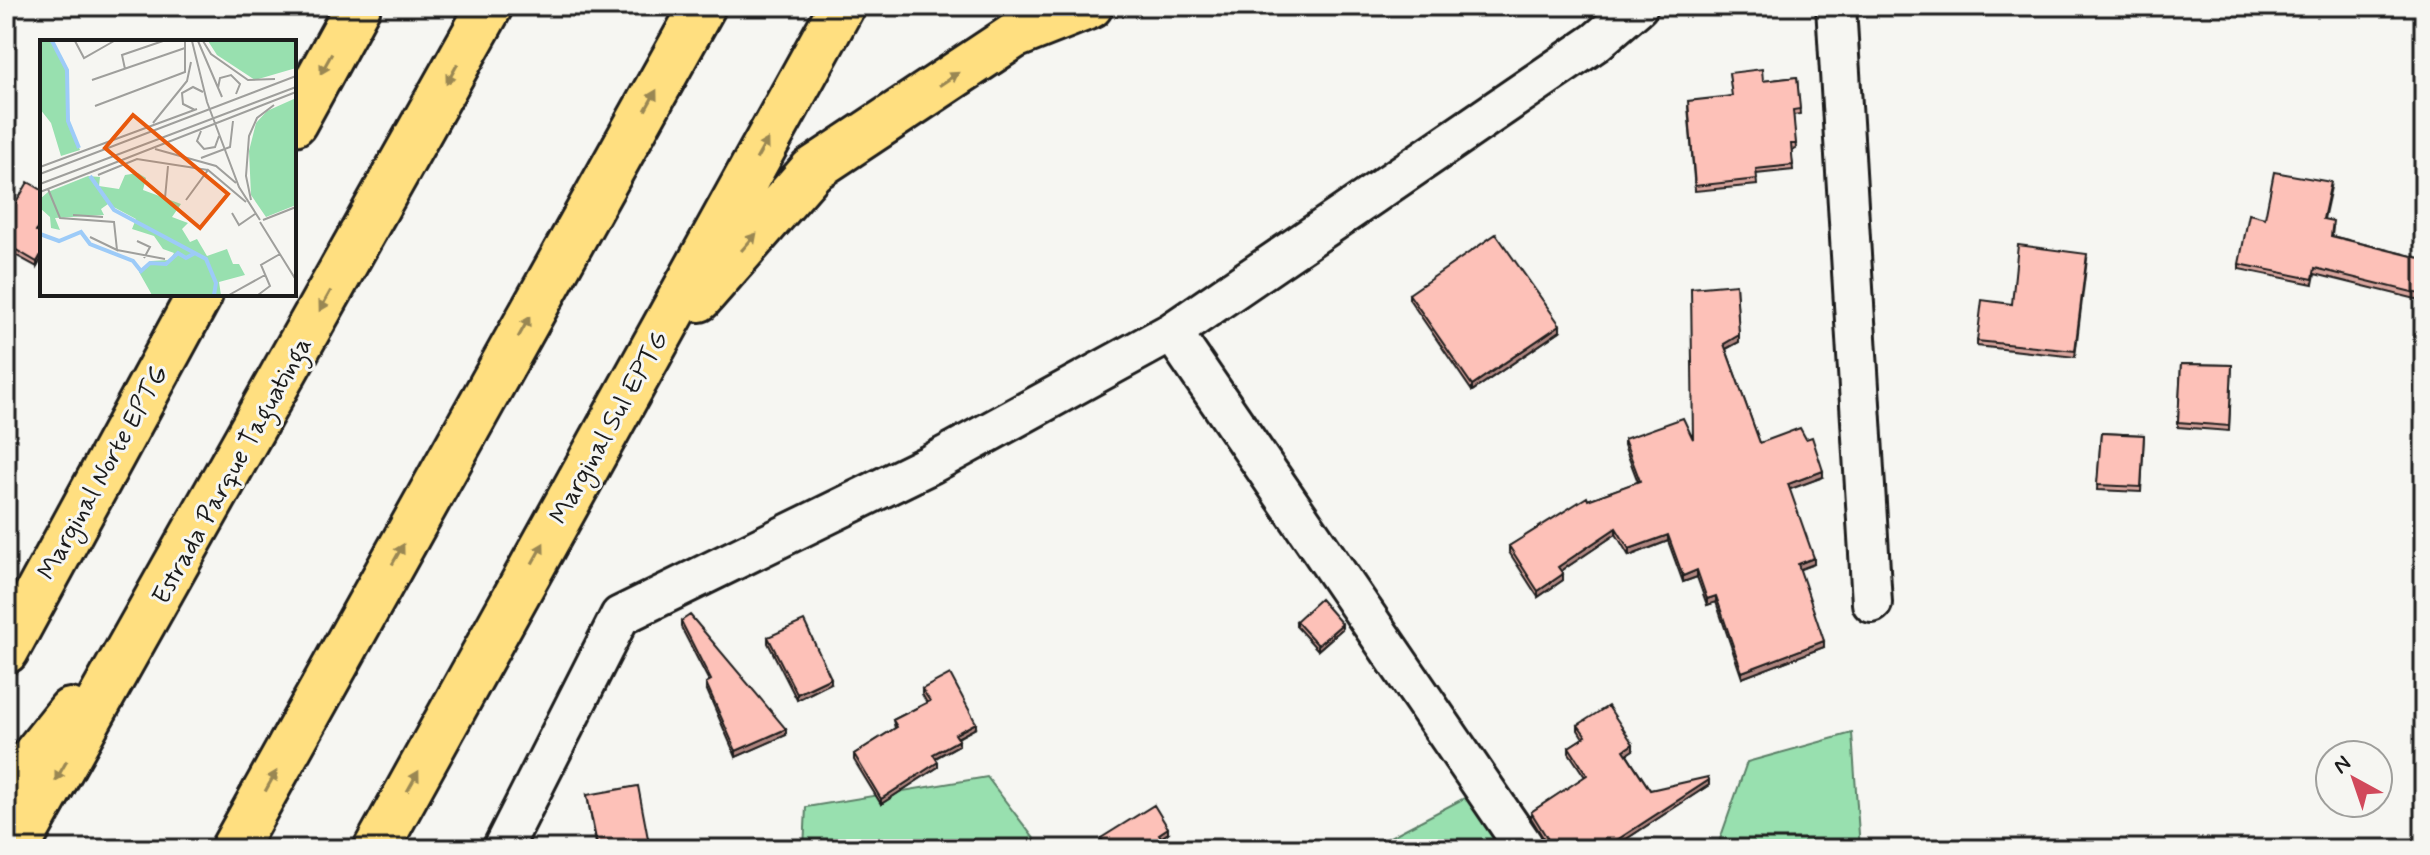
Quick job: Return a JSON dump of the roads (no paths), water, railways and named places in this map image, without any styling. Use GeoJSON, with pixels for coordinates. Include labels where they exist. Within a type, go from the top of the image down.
{"type":"FeatureCollection","features":[{"type":"Feature","properties":{"kind":"main road"},"geometry":{"type":"LineString","coordinates":[[296,119],[358,6]]}},
{"type":"Feature","properties":{"kind":"main road","name":"Estrada Parque Taguatinga"},"geometry":{"type":"LineString","coordinates":[[16,849],[490,6]]}},
{"type":"Feature","properties":{"kind":"main road"},"geometry":{"type":"LineString","coordinates":[[233,849],[703,6]]}},
{"type":"Feature","properties":{"kind":"main road","name":"Marginal Sul EPTG"},"geometry":{"type":"LineString","coordinates":[[376,849],[842,6]]}},
{"type":"Feature","properties":{"kind":"main road"},"geometry":{"type":"LineString","coordinates":[[642,364],[812,170],[1014,36],[1090,6]]}},
{"type":"Feature","properties":{"kind":"main road","name":"Marginal Norte EPTG"},"geometry":{"type":"LineString","coordinates":[[6,651],[199,296]]}},
{"type":"Feature","properties":{"kind":"main road"},"geometry":{"type":"LineString","coordinates":[[6,791],[155,606]]}},
{"type":"Feature","properties":{"kind":"street"},"geometry":{"type":"LineString","coordinates":[[502,849],[620,616],[931,464],[1172,332],[1596,42],[1638,6]]}},
{"type":"Feature","properties":{"kind":"street"},"geometry":{"type":"LineString","coordinates":[[1836,6],[1872,603]]}},
{"type":"Feature","properties":{"kind":"street"},"geometry":{"type":"LineString","coordinates":[[1172,332],[1523,845]]}}]}
